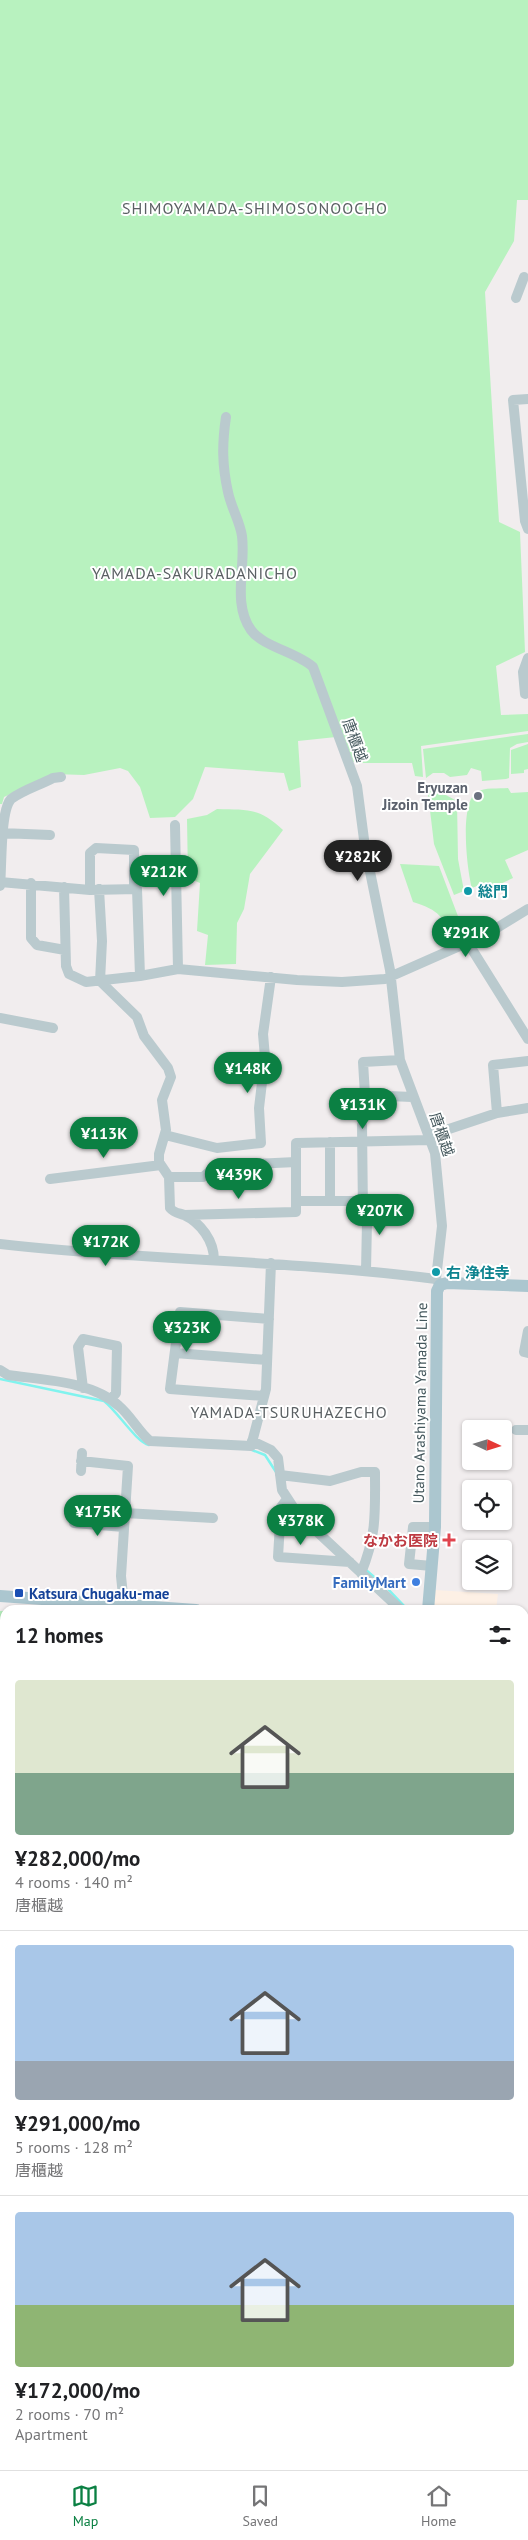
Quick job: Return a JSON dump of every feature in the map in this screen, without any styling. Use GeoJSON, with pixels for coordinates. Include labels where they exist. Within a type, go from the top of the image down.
{"type":"FeatureCollection","features":[{"type":"Feature","properties":{"kind":"main road","name":"Utano Arashiyama Yamada Line"},"geometry":{"type":"LineString","coordinates":[[428,1605],[435,1526],[438,1282],[528,1286]]}},
{"type":"Feature","properties":{"kind":"main road"},"geometry":{"type":"LineString","coordinates":[[0,1596],[124,1605]]}},
{"type":"Feature","properties":{"kind":"street"},"geometry":{"type":"LineString","coordinates":[[516,298],[527,275]]}},
{"type":"Feature","properties":{"kind":"street"},"geometry":{"type":"LineString","coordinates":[[528,399],[513,400],[525,521],[528,529]]}},
{"type":"Feature","properties":{"kind":"street","name":"唐櫃越"},"geometry":{"type":"LineString","coordinates":[[226,416],[222,447],[228,492],[242,535],[241,602],[252,632],[266,641],[304,658],[313,667],[357,786],[364,847],[390,976],[400,1060],[412,1097],[435,1152],[442,1226],[438,1282]]}},
{"type":"Feature","properties":{"kind":"street"},"geometry":{"type":"LineString","coordinates":[[524,694],[523,672],[528,658]]}},
{"type":"Feature","properties":{"kind":"street"},"geometry":{"type":"LineString","coordinates":[[61,778],[53,778],[11,799],[5,807],[0,846],[0,884],[30,884],[94,890],[134,888]]}},
{"type":"Feature","properties":{"kind":"street"},"geometry":{"type":"LineString","coordinates":[[175,825],[178,969]]}},
{"type":"Feature","properties":{"kind":"street"},"geometry":{"type":"LineString","coordinates":[[1,833],[50,835]]}},
{"type":"Feature","properties":{"kind":"street"},"geometry":{"type":"LineString","coordinates":[[140,976],[137,889],[134,888],[134,850],[96,848],[90,853],[102,941],[100,981],[137,1017],[144,1036],[168,1068],[171,1077],[162,1100],[166,1130],[158,1154],[161,1165],[169,1178],[170,1208],[173,1212],[184,1215],[197,1223],[206,1234],[214,1251],[214,1260]]}},
{"type":"Feature","properties":{"kind":"street"},"geometry":{"type":"LineString","coordinates":[[30,884],[31,938],[37,945],[66,950]]}},
{"type":"Feature","properties":{"kind":"street"},"geometry":{"type":"LineString","coordinates":[[64,887],[66,966],[69,974],[86,982],[140,976],[178,969],[342,982],[385,979],[468,943],[528,909]]}},
{"type":"Feature","properties":{"kind":"street"},"geometry":{"type":"LineString","coordinates":[[468,943],[528,1039]]}},
{"type":"Feature","properties":{"kind":"street"},"geometry":{"type":"LineString","coordinates":[[165,1135],[217,1148],[261,1143],[259,1108],[264,1057],[263,1034],[271,977]]}},
{"type":"Feature","properties":{"kind":"street"},"geometry":{"type":"LineString","coordinates":[[0,1018],[53,1028]]}},
{"type":"Feature","properties":{"kind":"street"},"geometry":{"type":"LineString","coordinates":[[400,1060],[363,1062],[365,1095],[412,1097]]}},
{"type":"Feature","properties":{"kind":"street"},"geometry":{"type":"LineString","coordinates":[[497,1113],[493,1065],[528,1061]]}},
{"type":"Feature","properties":{"kind":"street"},"geometry":{"type":"LineString","coordinates":[[184,1215],[296,1212],[296,1143],[429,1138],[497,1113],[528,1108]]}},
{"type":"Feature","properties":{"kind":"street"},"geometry":{"type":"LineString","coordinates":[[362,1125],[363,1214],[368,1221],[366,1271]]}},
{"type":"Feature","properties":{"kind":"street"},"geometry":{"type":"LineString","coordinates":[[330,1142],[330,1201]]}},
{"type":"Feature","properties":{"kind":"street"},"geometry":{"type":"LineString","coordinates":[[169,1178],[203,1177],[216,1166],[296,1162]]}},
{"type":"Feature","properties":{"kind":"street"},"geometry":{"type":"LineString","coordinates":[[50,1179],[161,1165]]}},
{"type":"Feature","properties":{"kind":"street"},"geometry":{"type":"LineString","coordinates":[[297,1202],[364,1201]]}},
{"type":"Feature","properties":{"kind":"street"},"geometry":{"type":"LineString","coordinates":[[0,1244],[161,1259],[271,1263],[366,1271],[438,1282]]}},
{"type":"Feature","properties":{"kind":"street"},"geometry":{"type":"LineString","coordinates":[[0,1370],[8,1375],[83,1388],[110,1399],[125,1411],[150,1441],[251,1446],[264,1396],[271,1263]]}},
{"type":"Feature","properties":{"kind":"street"},"geometry":{"type":"LineString","coordinates":[[264,1396],[170,1389],[180,1312],[269,1319]]}},
{"type":"Feature","properties":{"kind":"street"},"geometry":{"type":"LineString","coordinates":[[528,1331],[524,1352],[528,1353]]}},
{"type":"Feature","properties":{"kind":"street"},"geometry":{"type":"LineString","coordinates":[[83,1388],[78,1347],[83,1339],[117,1346],[116,1393],[110,1399]]}},
{"type":"Feature","properties":{"kind":"street"},"geometry":{"type":"LineString","coordinates":[[175,1353],[267,1360]]}},
{"type":"Feature","properties":{"kind":"street"},"geometry":{"type":"LineString","coordinates":[[516,1430],[528,1430]]}},
{"type":"Feature","properties":{"kind":"street"},"geometry":{"type":"LineString","coordinates":[[252,1441],[271,1450],[278,1458],[282,1490],[287,1499],[328,1544],[396,1605]]}},
{"type":"Feature","properties":{"kind":"street"},"geometry":{"type":"LineString","coordinates":[[81,1462],[128,1466],[121,1576],[124,1605]]}},
{"type":"Feature","properties":{"kind":"street"},"geometry":{"type":"LineString","coordinates":[[280,1475],[330,1481],[361,1472],[375,1472],[374,1532],[372,1546],[361,1572]]}},
{"type":"Feature","properties":{"kind":"street"},"geometry":{"type":"LineString","coordinates":[[287,1499],[281,1507],[278,1557],[350,1562]]}},
{"type":"Feature","properties":{"kind":"street"},"geometry":{"type":"LineString","coordinates":[[125,1513],[212,1518]]}},
{"type":"Feature","properties":{"kind":"street"},"geometry":{"type":"LineString","coordinates":[[74,1523],[124,1527]]}},
{"type":"Feature","properties":{"kind":"street"},"geometry":{"type":"LineString","coordinates":[[432,1566],[410,1564],[413,1527],[435,1526]]}},
{"type":"Feature","properties":{"kind":"shaded area"},"geometry":{"type":"Polygon","coordinates":[[[435,1590],[498,1594],[497,1605],[434,1605],[435,1590]]]}},
{"type":"Feature","properties":{"kind":"green space"},"geometry":{"type":"Polygon","coordinates":[[[0,0],[528,0],[528,200],[517,200],[514,241],[485,292],[499,522],[520,532],[525,652],[496,666],[501,715],[528,714],[528,731],[421,746],[423,777],[415,776],[412,763],[359,763],[346,760],[336,737],[298,741],[301,787],[289,791],[284,773],[205,767],[193,799],[175,817],[150,818],[140,787],[128,771],[120,768],[84,775],[53,774],[4,797],[2,804],[0,804],[0,0]]]}},
{"type":"Feature","properties":{"kind":"green space"},"geometry":{"type":"Polygon","coordinates":[[[528,734],[528,742],[517,744],[510,748],[509,778],[482,781],[481,771],[471,768],[467,775],[450,777],[444,773],[433,773],[426,778],[423,749],[528,734]]]}},
{"type":"Feature","properties":{"kind":"green space"},"geometry":{"type":"Polygon","coordinates":[[[528,744],[528,769],[524,770],[524,773],[511,774],[511,750],[528,744]]]}},
{"type":"Feature","properties":{"kind":"green space"},"geometry":{"type":"Polygon","coordinates":[[[427,785],[457,801],[458,859],[464,891],[454,895],[434,844],[427,785]]]}},
{"type":"Feature","properties":{"kind":"green space"},"geometry":{"type":"Polygon","coordinates":[[[508,788],[511,793],[528,792],[528,850],[505,860],[513,878],[485,891],[482,884],[472,888],[468,867],[466,837],[466,822],[471,798],[477,792],[484,789],[508,788]]]}},
{"type":"Feature","properties":{"kind":"green space"},"geometry":{"type":"Polygon","coordinates":[[[217,809],[252,811],[267,817],[283,830],[250,874],[244,909],[237,923],[236,964],[205,965],[208,935],[197,931],[200,883],[188,878],[187,819],[207,815],[217,809]]]}},
{"type":"Feature","properties":{"kind":"green space"},"geometry":{"type":"Polygon","coordinates":[[[400,864],[439,866],[467,940],[451,943],[446,927],[439,916],[429,908],[413,902],[400,864]]]}},
{"type":"Feature","properties":{"kind":"waterway"},"geometry":{"type":"LineString","coordinates":[[0,1379],[104,1401],[138,1438],[149,1445]]}},
{"type":"Feature","properties":{"kind":"waterway"},"geometry":{"type":"LineString","coordinates":[[252,1450],[265,1455],[276,1472]]}},
{"type":"Feature","properties":{"kind":"waterway"},"geometry":{"type":"LineString","coordinates":[[366,1570],[403,1605]]}},
{"type":"Feature","properties":{"kind":"place","name":"Eryuzan Jizoin Temple"},"geometry":{"type":"Point","coordinates":[478,796]}},
{"type":"Feature","properties":{"kind":"place","name":"総門"},"geometry":{"type":"Point","coordinates":[468,891]}},
{"type":"Feature","properties":{"kind":"place","name":"右 浄住寺"},"geometry":{"type":"Point","coordinates":[436,1272]}},
{"type":"Feature","properties":{"kind":"place","name":"なかお医院"},"geometry":{"type":"Point","coordinates":[449,1540]}},
{"type":"Feature","properties":{"kind":"place","name":"FamilyMart"},"geometry":{"type":"Point","coordinates":[416,1582]}},
{"type":"Feature","properties":{"kind":"place","name":"Katsura Chugaku-mae"},"geometry":{"type":"Point","coordinates":[19,1593]}},
{"type":"Feature","properties":{"kind":"district","name":"SHIMOYAMADA-SHIMOSONOOCHO"},"geometry":{"type":"Point","coordinates":[255,208]}},
{"type":"Feature","properties":{"kind":"district","name":"YAMADA-SAKURADANICHO"},"geometry":{"type":"Point","coordinates":[195,573]}},
{"type":"Feature","properties":{"kind":"district","name":"YAMADA-TSURUHAZECHO"},"geometry":{"type":"Point","coordinates":[289,1412]}}]}
